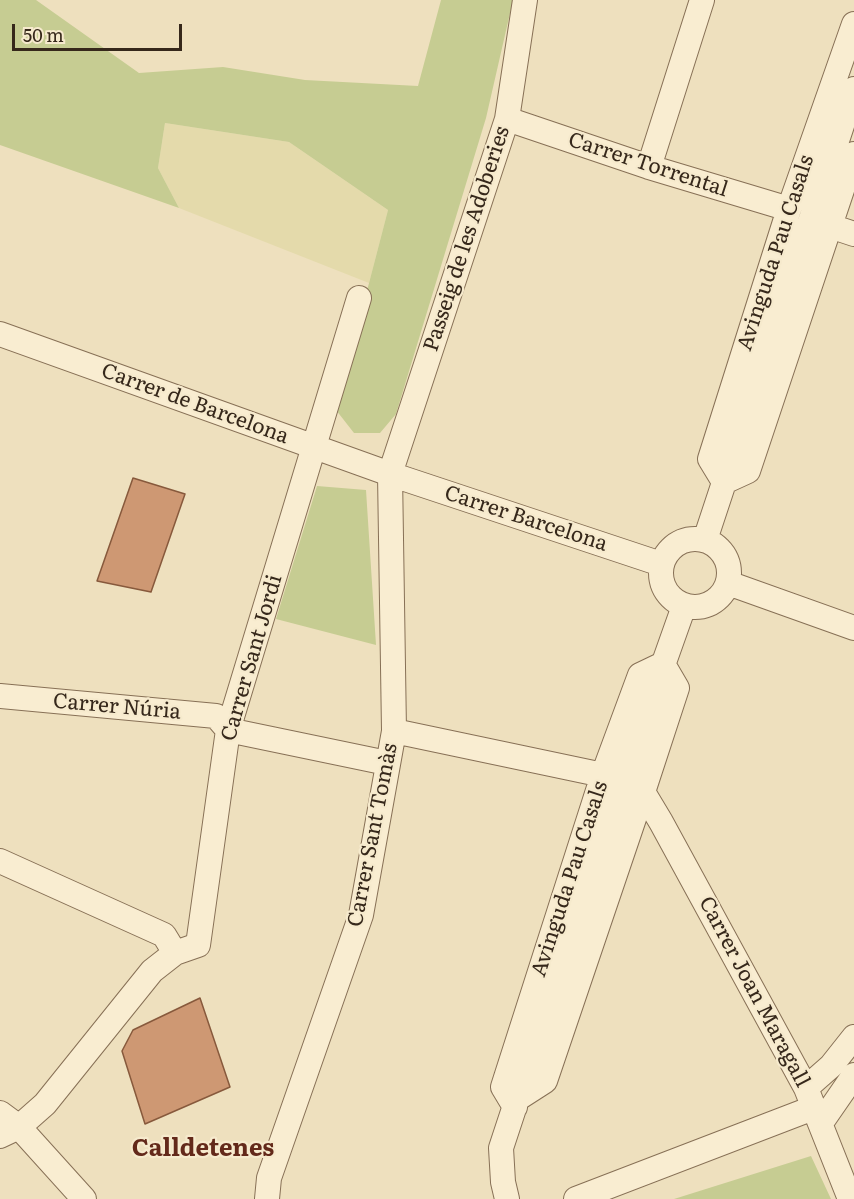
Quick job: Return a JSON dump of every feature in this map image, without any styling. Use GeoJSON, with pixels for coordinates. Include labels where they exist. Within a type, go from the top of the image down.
{"type":"FeatureCollection","features":[{"type":"Feature","properties":{"kind":"street","name":"Passeig de les Adoberies"},"geometry":{"type":"LineString","coordinates":[[390,474],[507,119],[525,0]]}},
{"type":"Feature","properties":{"kind":"street"},"geometry":{"type":"LineString","coordinates":[[649,167],[702,0]]}},
{"type":"Feature","properties":{"kind":"street","name":"Avinguda Pau Casals"},"geometry":{"type":"LineString","coordinates":[[724,482],[710,459],[789,209],[854,24]]}},
{"type":"Feature","properties":{"kind":"street","name":"Avinguda Pau Casals"},"geometry":{"type":"LineString","coordinates":[[705,540],[854,88]]}},
{"type":"Feature","properties":{"kind":"street","name":"Carrer Torrental"},"geometry":{"type":"LineString","coordinates":[[507,119],[649,167],[789,209]]}},
{"type":"Feature","properties":{"kind":"street","name":"Avinguda Pau Casals"},"geometry":{"type":"LineString","coordinates":[[724,482],[748,471],[854,154]]}},
{"type":"Feature","properties":{"kind":"street"},"geometry":{"type":"LineString","coordinates":[[830,226],[854,234]]}},
{"type":"Feature","properties":{"kind":"street"},"geometry":{"type":"LineString","coordinates":[[314,447],[358,298]]}},
{"type":"Feature","properties":{"kind":"street","name":"Carrer de Barcelona"},"geometry":{"type":"LineString","coordinates":[[0,334],[390,474]]}},
{"type":"Feature","properties":{"kind":"street","name":"Carrer Sant Jordi"},"geometry":{"type":"LineString","coordinates":[[176,953],[198,945],[228,730],[314,447]]}},
{"type":"Feature","properties":{"kind":"street","name":"Carrer Barcelona"},"geometry":{"type":"LineString","coordinates":[[390,474],[662,564]]}},
{"type":"Feature","properties":{"kind":"street","name":"Carrer Sant Tomàs"},"geometry":{"type":"LineString","coordinates":[[268,1191],[361,915],[394,731],[390,474]]}},
{"type":"Feature","properties":{"kind":"street"},"geometry":{"type":"LineString","coordinates":[[686,540],[705,540],[720,549],[728,565],[728,583],[718,598],[702,607],[684,606],[669,597],[661,582],[662,564],[671,549],[686,540]]}},
{"type":"Feature","properties":{"kind":"street"},"geometry":{"type":"LineString","coordinates":[[728,583],[854,628]]}},
{"type":"Feature","properties":{"kind":"street","name":"Avinguda Pau Casals"},"geometry":{"type":"LineString","coordinates":[[507,1199],[503,1182],[501,1148],[622,782],[684,606]]}},
{"type":"Feature","properties":{"kind":"street","name":"Avinguda Pau Casals"},"geometry":{"type":"LineString","coordinates":[[516,1103],[503,1087],[603,775],[640,675],[663,664]]}},
{"type":"Feature","properties":{"kind":"street","name":"Avinguda Pau Casals"},"geometry":{"type":"LineString","coordinates":[[516,1103],[545,1080],[643,792],[677,688],[663,664]]}},
{"type":"Feature","properties":{"kind":"street","name":"Carrer Núria"},"geometry":{"type":"LineString","coordinates":[[0,696],[216,716],[228,730]]}},
{"type":"Feature","properties":{"kind":"street"},"geometry":{"type":"LineString","coordinates":[[228,730],[387,763]]}},
{"type":"Feature","properties":{"kind":"street"},"geometry":{"type":"LineString","coordinates":[[394,731],[603,775]]}},
{"type":"Feature","properties":{"kind":"street","name":"Carrer Joan Maragall"},"geometry":{"type":"LineString","coordinates":[[643,792],[662,822],[814,1106],[850,1199]]}},
{"type":"Feature","properties":{"kind":"street"},"geometry":{"type":"LineString","coordinates":[[0,861],[164,935],[176,953],[152,971],[45,1104],[10,1131]]}},
{"type":"Feature","properties":{"kind":"street"},"geometry":{"type":"LineString","coordinates":[[814,1106],[831,1066],[854,1037]]}},
{"type":"Feature","properties":{"kind":"street"},"geometry":{"type":"LineString","coordinates":[[576,1199],[814,1106],[854,1075]]}},
{"type":"Feature","properties":{"kind":"street"},"geometry":{"type":"LineString","coordinates":[[0,1113],[10,1131],[84,1199]]}},
{"type":"Feature","properties":{"kind":"shaded area"},"geometry":{"type":"Polygon","coordinates":[[[165,123],[289,142],[388,210],[369,283],[179,208],[158,168],[165,123]]]}},
{"type":"Feature","properties":{"kind":"green space"},"geometry":{"type":"Polygon","coordinates":[[[0,0],[36,0],[139,73],[223,67],[305,80],[418,86],[441,0],[513,0],[486,118],[396,414],[380,433],[354,433],[336,410],[388,210],[289,142],[165,123],[158,168],[179,208],[0,145],[0,0]]]}},
{"type":"Feature","properties":{"kind":"green space"},"geometry":{"type":"Polygon","coordinates":[[[317,486],[366,490],[376,645],[276,619],[317,486]]]}},
{"type":"Feature","properties":{"kind":"green space"},"geometry":{"type":"Polygon","coordinates":[[[811,1156],[831,1199],[674,1199],[811,1156]]]}},
{"type":"Feature","properties":{"kind":"building"},"geometry":{"type":"Polygon","coordinates":[[[133,478],[185,494],[151,592],[97,581],[133,478]]]}},
{"type":"Feature","properties":{"kind":"building"},"geometry":{"type":"Polygon","coordinates":[[[200,998],[230,1087],[145,1124],[122,1051],[133,1030],[200,998]]]}},
{"type":"Feature","properties":{"kind":"district","name":"Calldetenes"},"geometry":{"type":"Point","coordinates":[203,1149]}}]}
